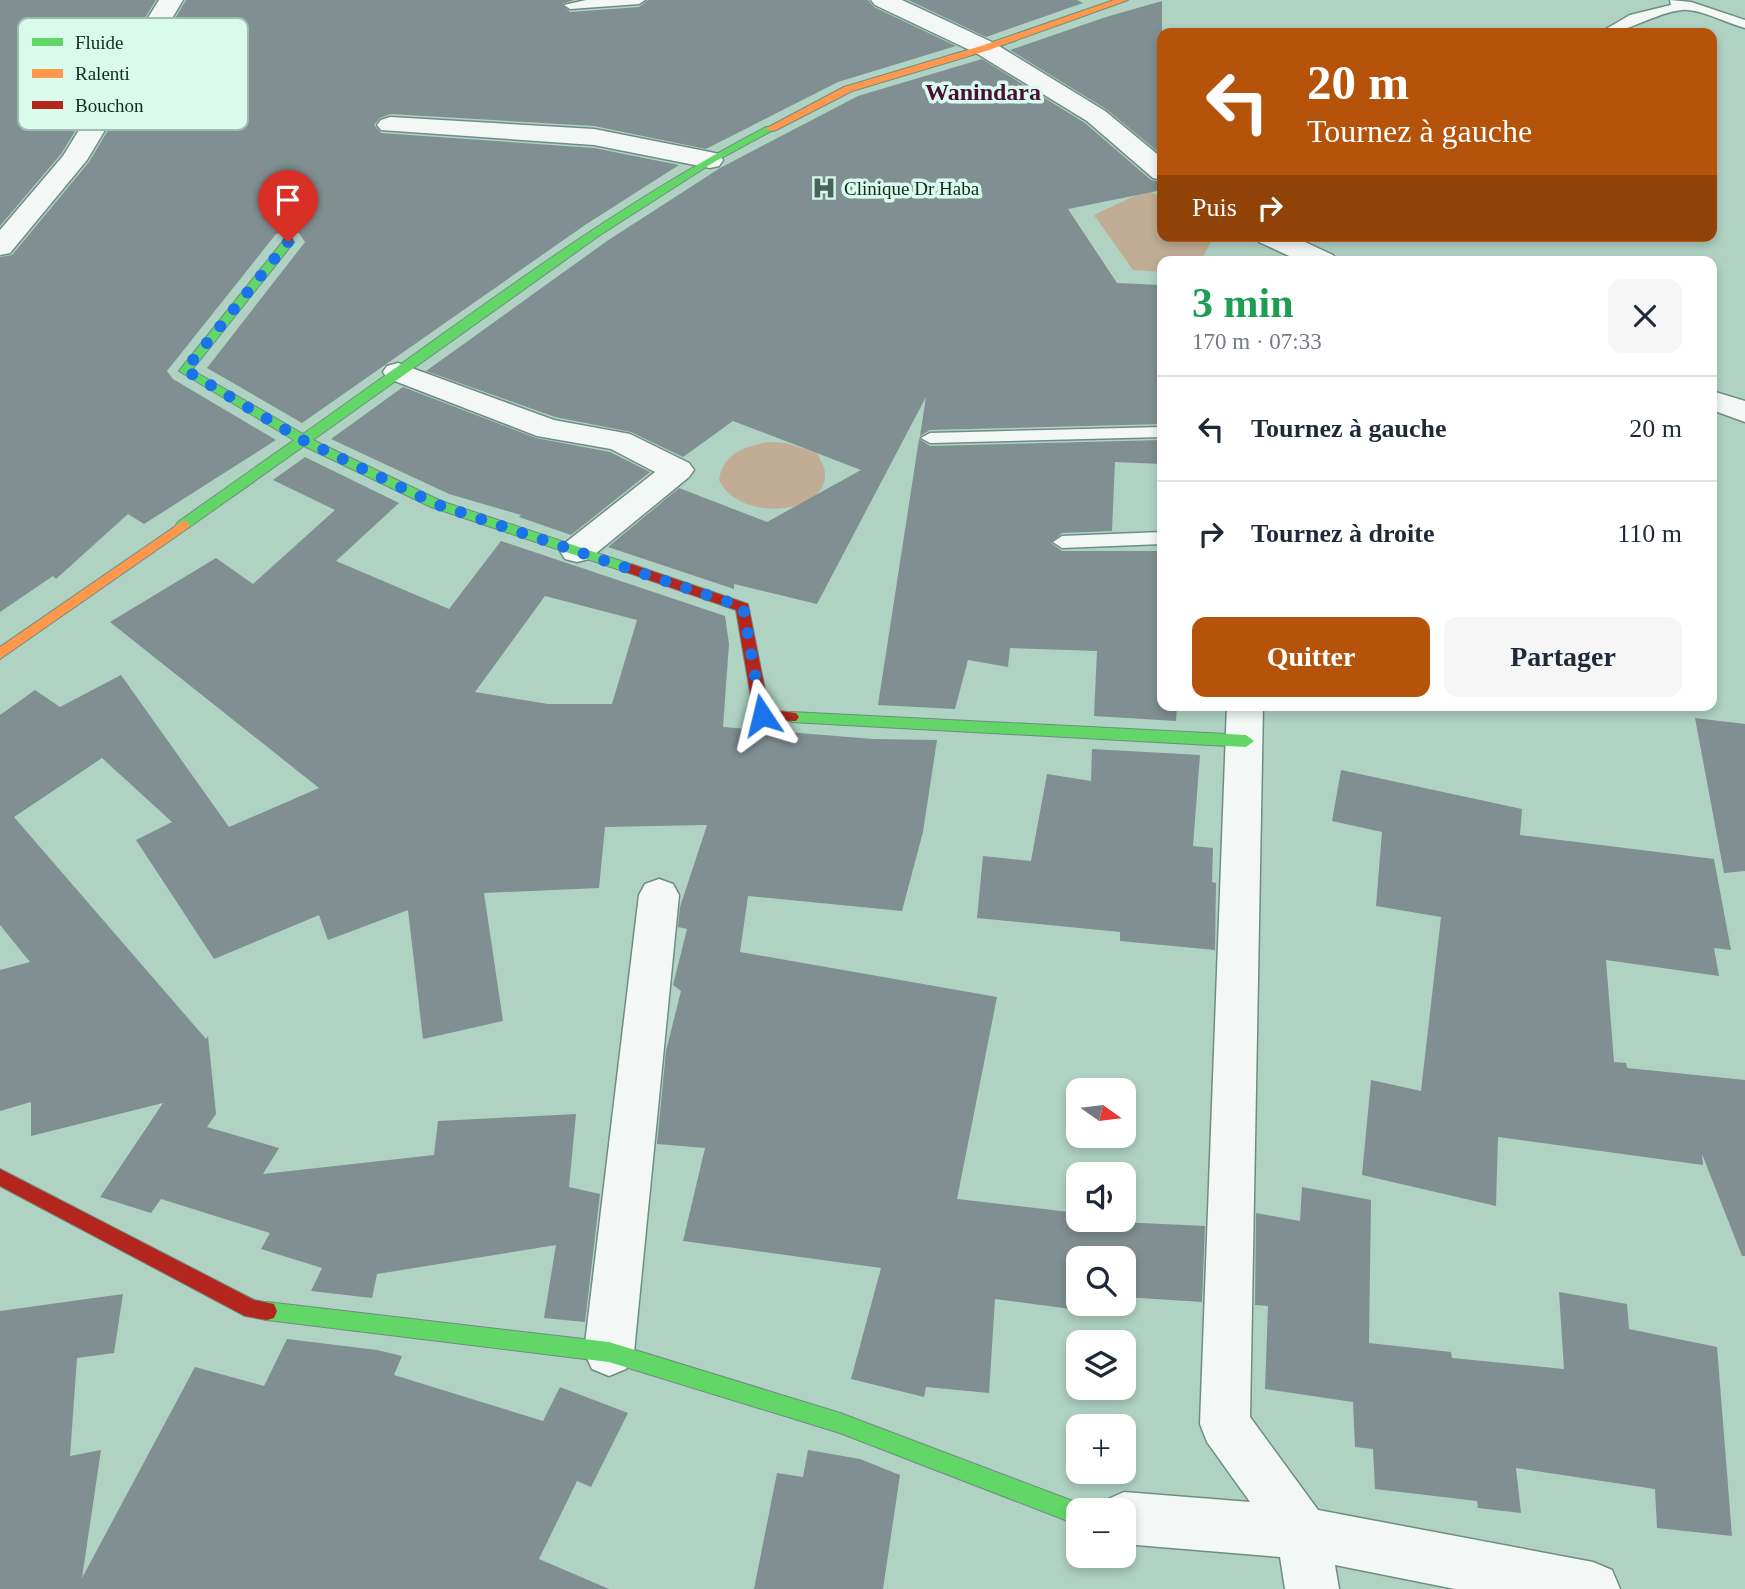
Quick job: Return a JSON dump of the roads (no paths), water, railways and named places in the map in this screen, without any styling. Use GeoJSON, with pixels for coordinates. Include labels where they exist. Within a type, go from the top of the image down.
{"type":"FeatureCollection","features":[{"type":"Feature","properties":{"kind":"street"},"geometry":{"type":"LineString","coordinates":[[160,18],[171,0]]}},
{"type":"Feature","properties":{"kind":"street"},"geometry":{"type":"LineString","coordinates":[[883,0],[985,48],[1096,116],[1157,168]]}},
{"type":"Feature","properties":{"kind":"street"},"geometry":{"type":"LineString","coordinates":[[1,651],[596,233],[710,160],[848,89],[985,48],[1123,0]]}},
{"type":"Feature","properties":{"kind":"street"},"geometry":{"type":"LineString","coordinates":[[390,125],[594,137],[710,160]]}},
{"type":"Feature","properties":{"kind":"street"},"geometry":{"type":"LineString","coordinates":[[0,247],[74,160],[92,130]]}},
{"type":"Feature","properties":{"kind":"street"},"geometry":{"type":"LineString","coordinates":[[288,242],[185,370],[303,440],[436,504],[743,607],[762,715],[1245,723],[1225,1424],[1303,1533],[1312,1589]]}},
{"type":"Feature","properties":{"kind":"street"},"geometry":{"type":"LineString","coordinates":[[1280,248],[1306,256]]}},
{"type":"Feature","properties":{"kind":"street"},"geometry":{"type":"LineString","coordinates":[[398,372],[548,429],[618,441],[678,470],[577,551]]}},
{"type":"Feature","properties":{"kind":"street"},"geometry":{"type":"LineString","coordinates":[[1717,402],[1745,412]]}},
{"type":"Feature","properties":{"kind":"street"},"geometry":{"type":"LineString","coordinates":[[609,1352],[659,895]]}},
{"type":"Feature","properties":{"kind":"street"},"geometry":{"type":"LineString","coordinates":[[0,1177],[252,1309],[609,1352],[840,1423],[1066,1509]]}},
{"type":"Feature","properties":{"kind":"street"},"geometry":{"type":"LineString","coordinates":[[1136,1519],[1303,1533],[1593,1589]]}},
{"type":"Feature","properties":{"kind":"lane"},"geometry":{"type":"LineString","coordinates":[[570,5],[639,0]]}},
{"type":"Feature","properties":{"kind":"lane"},"geometry":{"type":"LineString","coordinates":[[1670,0],[1745,24]]}},
{"type":"Feature","properties":{"kind":"lane"},"geometry":{"type":"LineString","coordinates":[[1617,28],[1646,14],[1686,5]]}},
{"type":"Feature","properties":{"kind":"lane"},"geometry":{"type":"LineString","coordinates":[[930,438],[1157,432]]}},
{"type":"Feature","properties":{"kind":"lane"},"geometry":{"type":"LineString","coordinates":[[1062,542],[1157,538]]}},
{"type":"Feature","properties":{"kind":"place","name":"Clinique Dr Haba"},"geometry":{"type":"Point","coordinates":[824,188]}},
{"type":"Feature","properties":{"kind":"district","name":"Wanindara"},"geometry":{"type":"Point","coordinates":[983,92]}}]}
